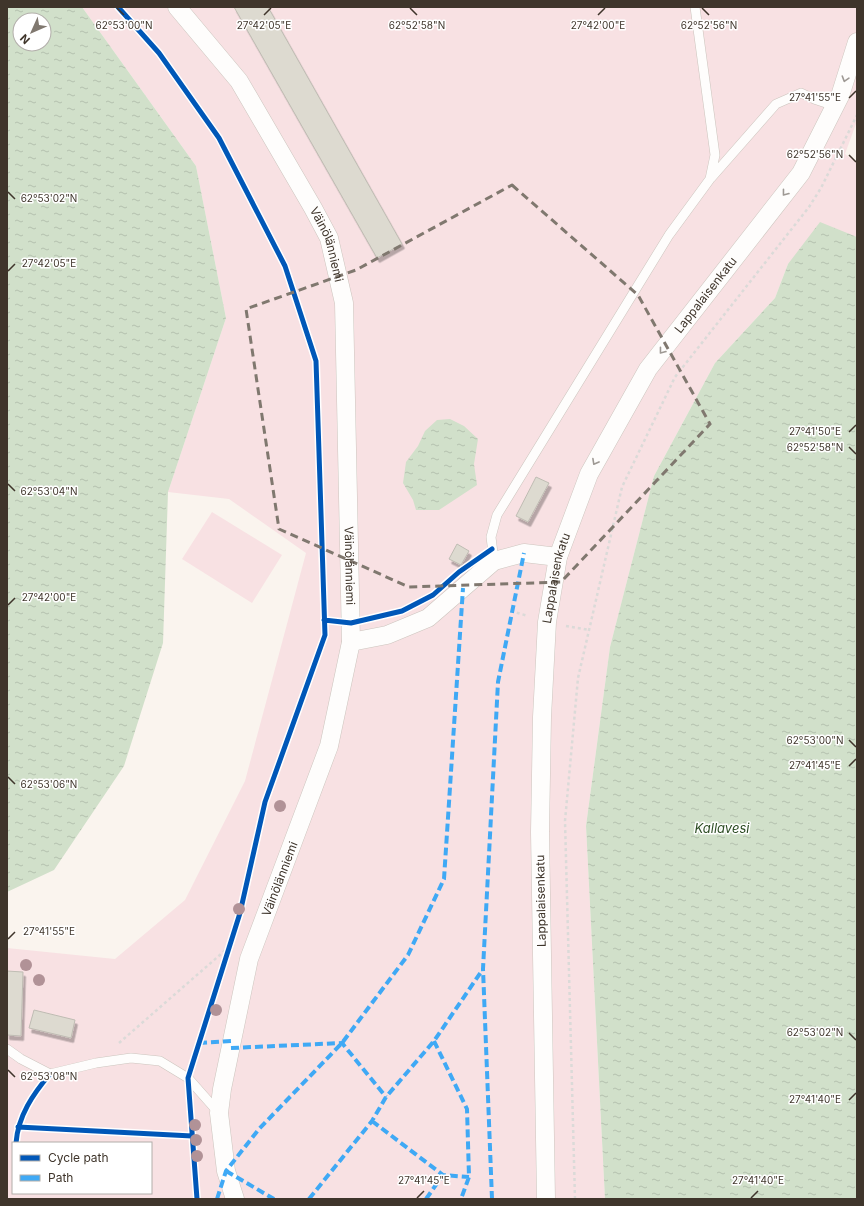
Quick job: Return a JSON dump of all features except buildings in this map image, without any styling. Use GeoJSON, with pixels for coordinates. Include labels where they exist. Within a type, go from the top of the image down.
{"type":"FeatureCollection","features":[{"type":"Feature","properties":{"kind":"street","name":"Väinölänniemi"},"geometry":{"type":"LineString","coordinates":[[177,7],[239,81],[329,238],[344,303],[351,642],[329,746],[249,959],[222,1089],[219,1113],[226,1171],[235,1199]]}},
{"type":"Feature","properties":{"kind":"street","name":"Lappalaisenkatu"},"geometry":{"type":"LineString","coordinates":[[546,1199],[540,825],[542,716],[547,622],[558,557],[589,474],[648,369],[801,173],[840,96],[857,42]]}},
{"type":"Feature","properties":{"kind":"street"},"geometry":{"type":"LineString","coordinates":[[351,642],[386,635],[428,618],[494,562],[524,553],[558,557]]}},
{"type":"Feature","properties":{"kind":"lane"},"geometry":{"type":"LineString","coordinates":[[695,7],[715,155],[710,179]]}},
{"type":"Feature","properties":{"kind":"lane"},"geometry":{"type":"LineString","coordinates":[[494,562],[491,537],[497,515],[665,242],[710,179],[776,104],[801,93],[835,106]]}},
{"type":"Feature","properties":{"kind":"lane"},"geometry":{"type":"LineString","coordinates":[[7,1049],[21,1059],[50,1074],[96,1063],[131,1058],[160,1061],[188,1078],[219,1113]]}},
{"type":"Feature","properties":{"kind":"path"},"geometry":{"type":"LineString","coordinates":[[575,1199],[565,821],[578,678],[622,487],[675,377],[809,207],[821,188],[857,115]]}},
{"type":"Feature","properties":{"kind":"path"},"geometry":{"type":"LineString","coordinates":[[224,962],[231,940]]}},
{"type":"Feature","properties":{"kind":"path"},"geometry":{"type":"LineString","coordinates":[[96,1063],[229,947]]}},
{"type":"Feature","properties":{"kind":"highlighted area"},"geometry":{"type":"Polygon","coordinates":[[[512,185],[638,295],[710,424],[561,582],[409,587],[279,529],[246,309],[356,270],[512,185]]]}},
{"type":"Feature","properties":{"kind":"shaded area"},"geometry":{"type":"Polygon","coordinates":[[[82,7],[857,7],[857,121],[845,154],[857,163],[857,237],[849,234],[788,264],[775,298],[715,363],[654,476],[610,647],[586,826],[605,1199],[7,1199],[7,948],[115,959],[185,900],[245,781],[306,553],[229,499],[168,492],[226,318],[196,166],[82,7]]]}},
{"type":"Feature","properties":{"kind":"shaded area"},"geometry":{"type":"Polygon","coordinates":[[[212,512],[282,555],[252,603],[182,559],[212,512]]]}},
{"type":"Feature","properties":{"kind":"water"},"geometry":{"type":"Polygon","coordinates":[[[7,7],[82,7],[196,166],[226,318],[168,492],[163,643],[124,766],[54,870],[7,892],[7,7]]]}},
{"type":"Feature","properties":{"kind":"water","name":"Kallavesi"},"geometry":{"type":"Polygon","coordinates":[[[820,222],[857,237],[857,1199],[605,1199],[586,826],[610,647],[654,476],[715,363],[775,298],[788,264],[820,222]]]}},
{"type":"Feature","properties":{"kind":"water"},"geometry":{"type":"Polygon","coordinates":[[[450,419],[464,426],[478,439],[474,464],[477,485],[439,510],[416,510],[413,500],[403,483],[406,462],[418,446],[425,431],[437,420],[450,419]]]}},
{"type":"Feature","properties":{"kind":"marked path"},"geometry":{"type":"LineString","coordinates":[[492,1199],[483,969],[498,682],[524,553]]}},
{"type":"Feature","properties":{"kind":"marked path"},"geometry":{"type":"LineString","coordinates":[[217,1199],[226,1171],[259,1129],[342,1043],[408,955],[444,879],[463,588]]}},
{"type":"Feature","properties":{"kind":"marked path"},"geometry":{"type":"LineString","coordinates":[[309,1199],[372,1121],[386,1097],[434,1041],[483,969]]}},
{"type":"Feature","properties":{"kind":"marked path"},"geometry":{"type":"LineString","coordinates":[[199,1043],[233,1041]]}},
{"type":"Feature","properties":{"kind":"marked path"},"geometry":{"type":"LineString","coordinates":[[434,1041],[467,1109],[469,1177],[461,1199]]}},
{"type":"Feature","properties":{"kind":"marked path"},"geometry":{"type":"LineString","coordinates":[[231,1048],[342,1043],[386,1097]]}},
{"type":"Feature","properties":{"kind":"marked path"},"geometry":{"type":"LineString","coordinates":[[372,1121],[443,1175],[469,1177]]}},
{"type":"Feature","properties":{"kind":"marked path"},"geometry":{"type":"LineString","coordinates":[[226,1171],[274,1199]]}},
{"type":"Feature","properties":{"kind":"marked path"},"geometry":{"type":"LineString","coordinates":[[426,1199],[443,1175]]}},
{"type":"Feature","properties":{"kind":"cycle path"},"geometry":{"type":"LineString","coordinates":[[118,7],[159,53],[219,138],[285,266],[316,361],[325,635],[265,802],[240,913],[188,1078],[197,1199]]}},
{"type":"Feature","properties":{"kind":"cycle path"},"geometry":{"type":"LineString","coordinates":[[324,620],[351,623],[402,611],[433,595],[459,572],[492,549]]}},
{"type":"Feature","properties":{"kind":"cycle path"},"geometry":{"type":"LineString","coordinates":[[16,1142],[17,1133],[27,1106],[50,1074]]}},
{"type":"Feature","properties":{"kind":"cycle path"},"geometry":{"type":"LineString","coordinates":[[18,1127],[192,1136]]}}]}
